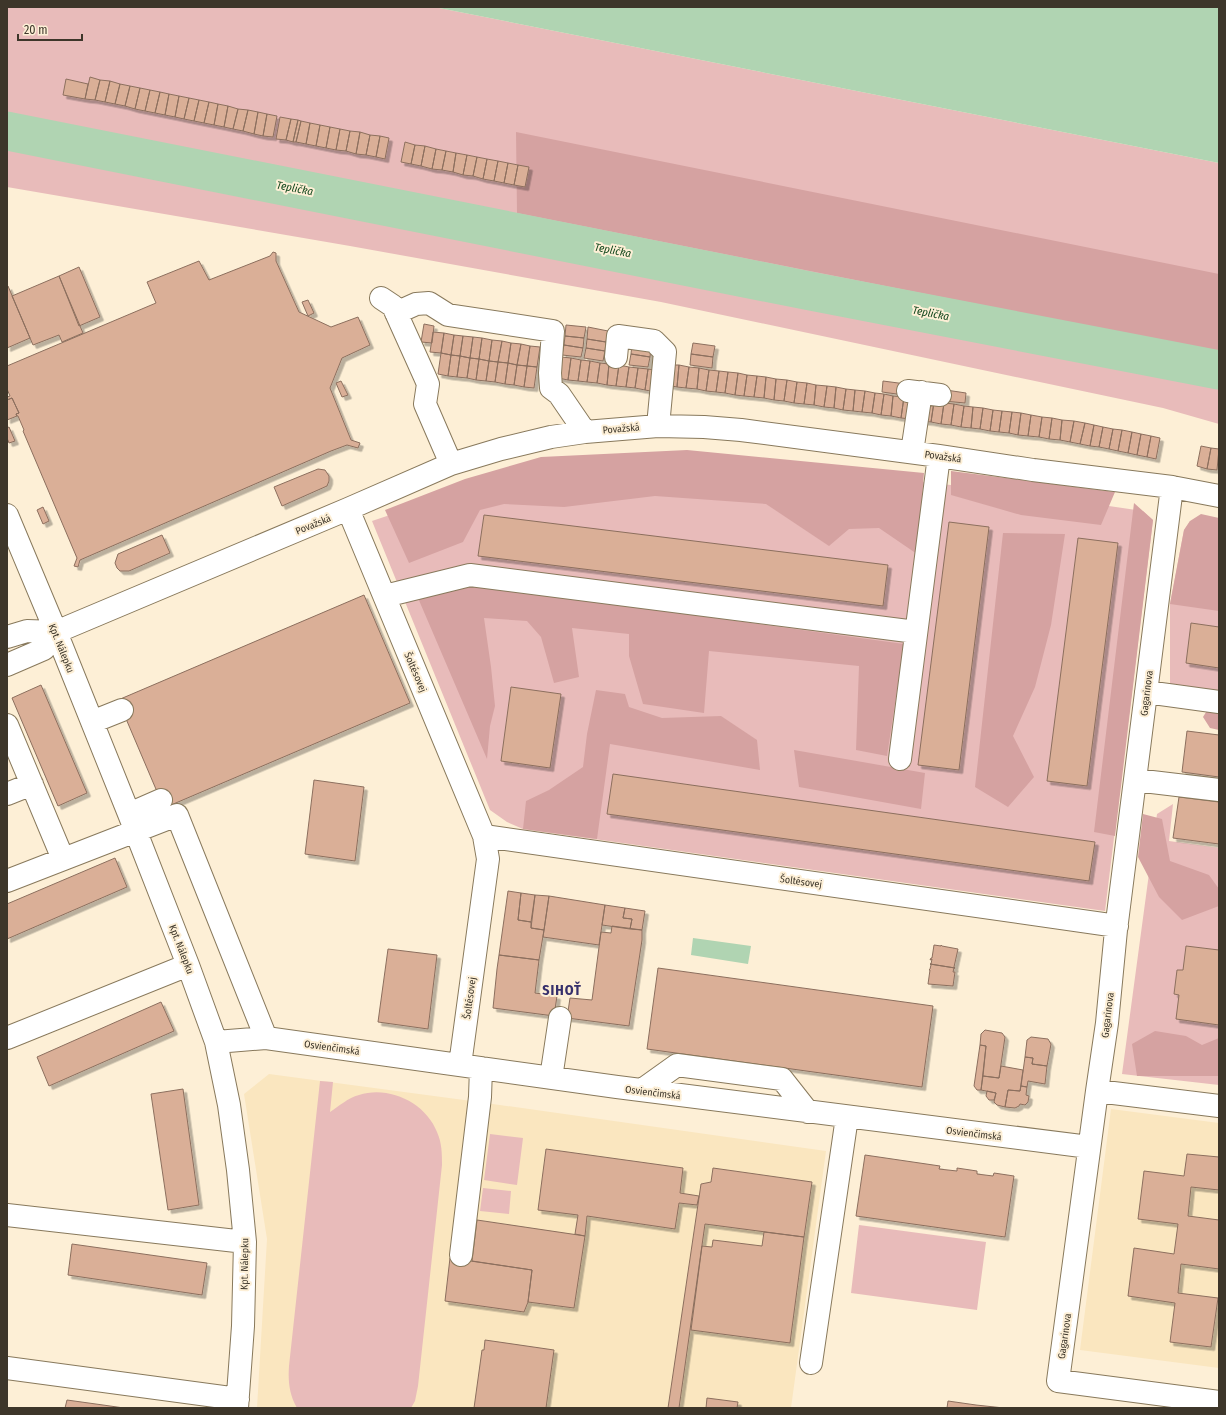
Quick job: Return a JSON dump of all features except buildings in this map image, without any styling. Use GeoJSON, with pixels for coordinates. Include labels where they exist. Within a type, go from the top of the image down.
{"type":"FeatureCollection","features":[{"type":"Feature","properties":{"kind":"street"},"geometry":{"type":"LineString","coordinates":[[451,464],[425,404],[428,384],[389,306],[429,304],[448,315],[553,331],[550,373],[551,388],[559,394],[585,432]]}},
{"type":"Feature","properties":{"kind":"street"},"geometry":{"type":"LineString","coordinates":[[616,357],[618,336],[654,341],[665,352],[658,426]]}},
{"type":"Feature","properties":{"kind":"street"},"geometry":{"type":"LineString","coordinates":[[912,452],[923,393]]}},
{"type":"Feature","properties":{"kind":"street","name":"Považská"},"geometry":{"type":"LineString","coordinates":[[56,632],[348,510],[451,464],[501,449],[551,437],[585,432],[658,426],[704,427],[741,430],[912,452],[1032,470],[1172,487],[1219,496]]}},
{"type":"Feature","properties":{"kind":"street"},"geometry":{"type":"LineString","coordinates":[[900,759],[939,456]]}},
{"type":"Feature","properties":{"kind":"street","name":"Gagarinova"},"geometry":{"type":"LineString","coordinates":[[1172,487],[1117,926],[1107,1023],[1058,1381],[1219,1402]]}},
{"type":"Feature","properties":{"kind":"street","name":"Šoltésovej"},"geometry":{"type":"LineString","coordinates":[[348,510],[484,836],[488,859],[471,1067],[480,1097],[461,1255]]}},
{"type":"Feature","properties":{"kind":"street","name":"Kpt. Nálepku"},"geometry":{"type":"LineString","coordinates":[[9,526],[56,632],[188,965],[216,1042],[229,1105],[238,1170],[245,1242],[243,1326],[237,1403]]}},
{"type":"Feature","properties":{"kind":"street"},"geometry":{"type":"LineString","coordinates":[[384,596],[470,575],[916,632]]}},
{"type":"Feature","properties":{"kind":"street"},"geometry":{"type":"LineString","coordinates":[[7,637],[27,631],[56,632]]}},
{"type":"Feature","properties":{"kind":"street"},"geometry":{"type":"LineString","coordinates":[[7,665],[44,649],[56,632]]}},
{"type":"Feature","properties":{"kind":"street"},"geometry":{"type":"LineString","coordinates":[[1146,692],[1219,702]]}},
{"type":"Feature","properties":{"kind":"street"},"geometry":{"type":"LineString","coordinates":[[92,722],[122,710]]}},
{"type":"Feature","properties":{"kind":"street"},"geometry":{"type":"LineString","coordinates":[[7,725],[63,859]]}},
{"type":"Feature","properties":{"kind":"street"},"geometry":{"type":"LineString","coordinates":[[1135,780],[1219,790]]}},
{"type":"Feature","properties":{"kind":"street"},"geometry":{"type":"LineString","coordinates":[[7,794],[32,784]]}},
{"type":"Feature","properties":{"kind":"street"},"geometry":{"type":"LineString","coordinates":[[7,881],[63,859],[132,822],[161,800]]}},
{"type":"Feature","properties":{"kind":"street"},"geometry":{"type":"LineString","coordinates":[[132,822],[177,815],[266,1038]]}},
{"type":"Feature","properties":{"kind":"street","name":"Šoltésovej"},"geometry":{"type":"LineString","coordinates":[[484,836],[1117,926]]}},
{"type":"Feature","properties":{"kind":"street"},"geometry":{"type":"LineString","coordinates":[[7,1038],[188,965]]}},
{"type":"Feature","properties":{"kind":"street"},"geometry":{"type":"LineString","coordinates":[[551,1078],[560,1018]]}},
{"type":"Feature","properties":{"kind":"street","name":"Osvienčimská"},"geometry":{"type":"LineString","coordinates":[[216,1042],[266,1038],[551,1078],[1089,1148]]}},
{"type":"Feature","properties":{"kind":"street"},"geometry":{"type":"LineString","coordinates":[[642,1090],[677,1065],[782,1079],[808,1112]]}},
{"type":"Feature","properties":{"kind":"street"},"geometry":{"type":"LineString","coordinates":[[1097,1091],[1219,1106]]}},
{"type":"Feature","properties":{"kind":"street"},"geometry":{"type":"LineString","coordinates":[[811,1363],[847,1117]]}},
{"type":"Feature","properties":{"kind":"street"},"geometry":{"type":"LineString","coordinates":[[7,1215],[245,1242]]}},
{"type":"Feature","properties":{"kind":"street"},"geometry":{"type":"LineString","coordinates":[[7,1368],[237,1403]]}},
{"type":"Feature","properties":{"kind":"shaded area"},"geometry":{"type":"Polygon","coordinates":[[[7,7],[434,7],[1219,163],[1219,424],[1163,408],[661,302],[350,246],[7,187],[7,7]]]}},
{"type":"Feature","properties":{"kind":"shaded area"},"geometry":{"type":"Polygon","coordinates":[[[434,7],[1219,7],[1219,163],[434,7]]]}},
{"type":"Feature","properties":{"kind":"shaded area"},"geometry":{"type":"Polygon","coordinates":[[[516,132],[1219,274],[1219,352],[517,213],[516,132]]]}},
{"type":"Feature","properties":{"kind":"shaded area"},"geometry":{"type":"Polygon","coordinates":[[[687,450],[924,473],[917,554],[879,528],[849,529],[829,546],[766,504],[655,496],[564,507],[504,504],[480,510],[463,542],[409,563],[385,510],[465,479],[541,457],[687,450]]]}},
{"type":"Feature","properties":{"kind":"shaded area"},"geometry":{"type":"Polygon","coordinates":[[[735,460],[1020,493],[1143,511],[1153,520],[1105,911],[523,829],[507,822],[490,810],[372,521],[533,467],[735,460]]]}},
{"type":"Feature","properties":{"kind":"shaded area"},"geometry":{"type":"Polygon","coordinates":[[[951,471],[1115,492],[1101,525],[1021,515],[951,495],[951,471]]]}},
{"type":"Feature","properties":{"kind":"shaded area"},"geometry":{"type":"Polygon","coordinates":[[[1134,503],[1153,520],[1115,836],[1094,832],[1134,503]]]}},
{"type":"Feature","properties":{"kind":"shaded area"},"geometry":{"type":"Polygon","coordinates":[[[1201,514],[1219,518],[1219,611],[1170,604],[1184,530],[1190,521],[1201,514]]]}},
{"type":"Feature","properties":{"kind":"shaded area"},"geometry":{"type":"Polygon","coordinates":[[[1219,518],[1219,691],[1170,684],[1170,604],[1184,530],[1190,521],[1219,518]]]}},
{"type":"Feature","properties":{"kind":"shaded area"},"geometry":{"type":"Polygon","coordinates":[[[1003,533],[1065,534],[1051,625],[1035,687],[1013,736],[1034,777],[1008,807],[975,787],[1003,533]]]}},
{"type":"Feature","properties":{"kind":"shaded area"},"geometry":{"type":"Polygon","coordinates":[[[412,584],[483,586],[904,644],[887,756],[856,750],[859,666],[709,651],[704,713],[643,704],[629,656],[629,634],[572,628],[579,677],[554,683],[541,637],[527,621],[484,618],[495,706],[490,726],[487,759],[412,584]]]}},
{"type":"Feature","properties":{"kind":"shaded area"},"geometry":{"type":"Polygon","coordinates":[[[596,690],[625,694],[629,707],[662,718],[721,716],[757,740],[760,770],[610,744],[597,839],[523,829],[526,801],[549,790],[583,767],[587,734],[596,690]]]}},
{"type":"Feature","properties":{"kind":"shaded area"},"geometry":{"type":"Polygon","coordinates":[[[1211,704],[1219,705],[1219,730],[1210,728],[1203,717],[1211,704]]]}},
{"type":"Feature","properties":{"kind":"shaded area"},"geometry":{"type":"Polygon","coordinates":[[[794,750],[925,773],[921,809],[799,787],[794,750]]]}},
{"type":"Feature","properties":{"kind":"shaded area"},"geometry":{"type":"Polygon","coordinates":[[[1173,804],[1169,841],[1219,848],[1219,1085],[1122,1074],[1157,814],[1173,804]]]}},
{"type":"Feature","properties":{"kind":"shaded area"},"geometry":{"type":"Polygon","coordinates":[[[1143,814],[1162,819],[1170,861],[1209,875],[1219,889],[1219,906],[1182,920],[1159,897],[1138,857],[1143,814]]]}},
{"type":"Feature","properties":{"kind":"shaded area"},"geometry":{"type":"Polygon","coordinates":[[[693,938],[751,946],[748,964],[691,955],[693,938]]]}},
{"type":"Feature","properties":{"kind":"shaded area"},"geometry":{"type":"Polygon","coordinates":[[[1155,1031],[1186,1036],[1202,1045],[1219,1038],[1219,1076],[1137,1076],[1132,1044],[1155,1031]]]}},
{"type":"Feature","properties":{"kind":"shaded area"},"geometry":{"type":"Polygon","coordinates":[[[269,1074],[826,1151],[791,1408],[257,1408],[267,1239],[244,1094],[269,1074]]]}},
{"type":"Feature","properties":{"kind":"shaded area"},"geometry":{"type":"Polygon","coordinates":[[[320,1081],[333,1082],[330,1112],[355,1096],[382,1092],[394,1095],[415,1105],[424,1113],[432,1122],[440,1140],[442,1165],[418,1386],[415,1401],[411,1408],[297,1408],[291,1393],[289,1366],[320,1081]]]}},
{"type":"Feature","properties":{"kind":"shaded area"},"geometry":{"type":"Polygon","coordinates":[[[1111,1109],[1219,1123],[1219,1368],[1080,1350],[1111,1109]]]}},
{"type":"Feature","properties":{"kind":"shaded area"},"geometry":{"type":"Polygon","coordinates":[[[490,1134],[523,1138],[517,1185],[484,1180],[490,1134]]]}},
{"type":"Feature","properties":{"kind":"shaded area"},"geometry":{"type":"Polygon","coordinates":[[[483,1188],[511,1191],[509,1214],[480,1211],[483,1188]]]}},
{"type":"Feature","properties":{"kind":"shaded area"},"geometry":{"type":"Polygon","coordinates":[[[859,1225],[986,1242],[977,1310],[851,1293],[859,1225]]]}},
{"type":"Feature","properties":{"kind":"waterway","name":"Teplička"},"geometry":{"type":"LineString","coordinates":[[7,131],[810,291],[1219,370]]}},
{"type":"Feature","properties":{"kind":"district","name":"SIHOŤ"},"geometry":{"type":"Point","coordinates":[562,990]}}]}
